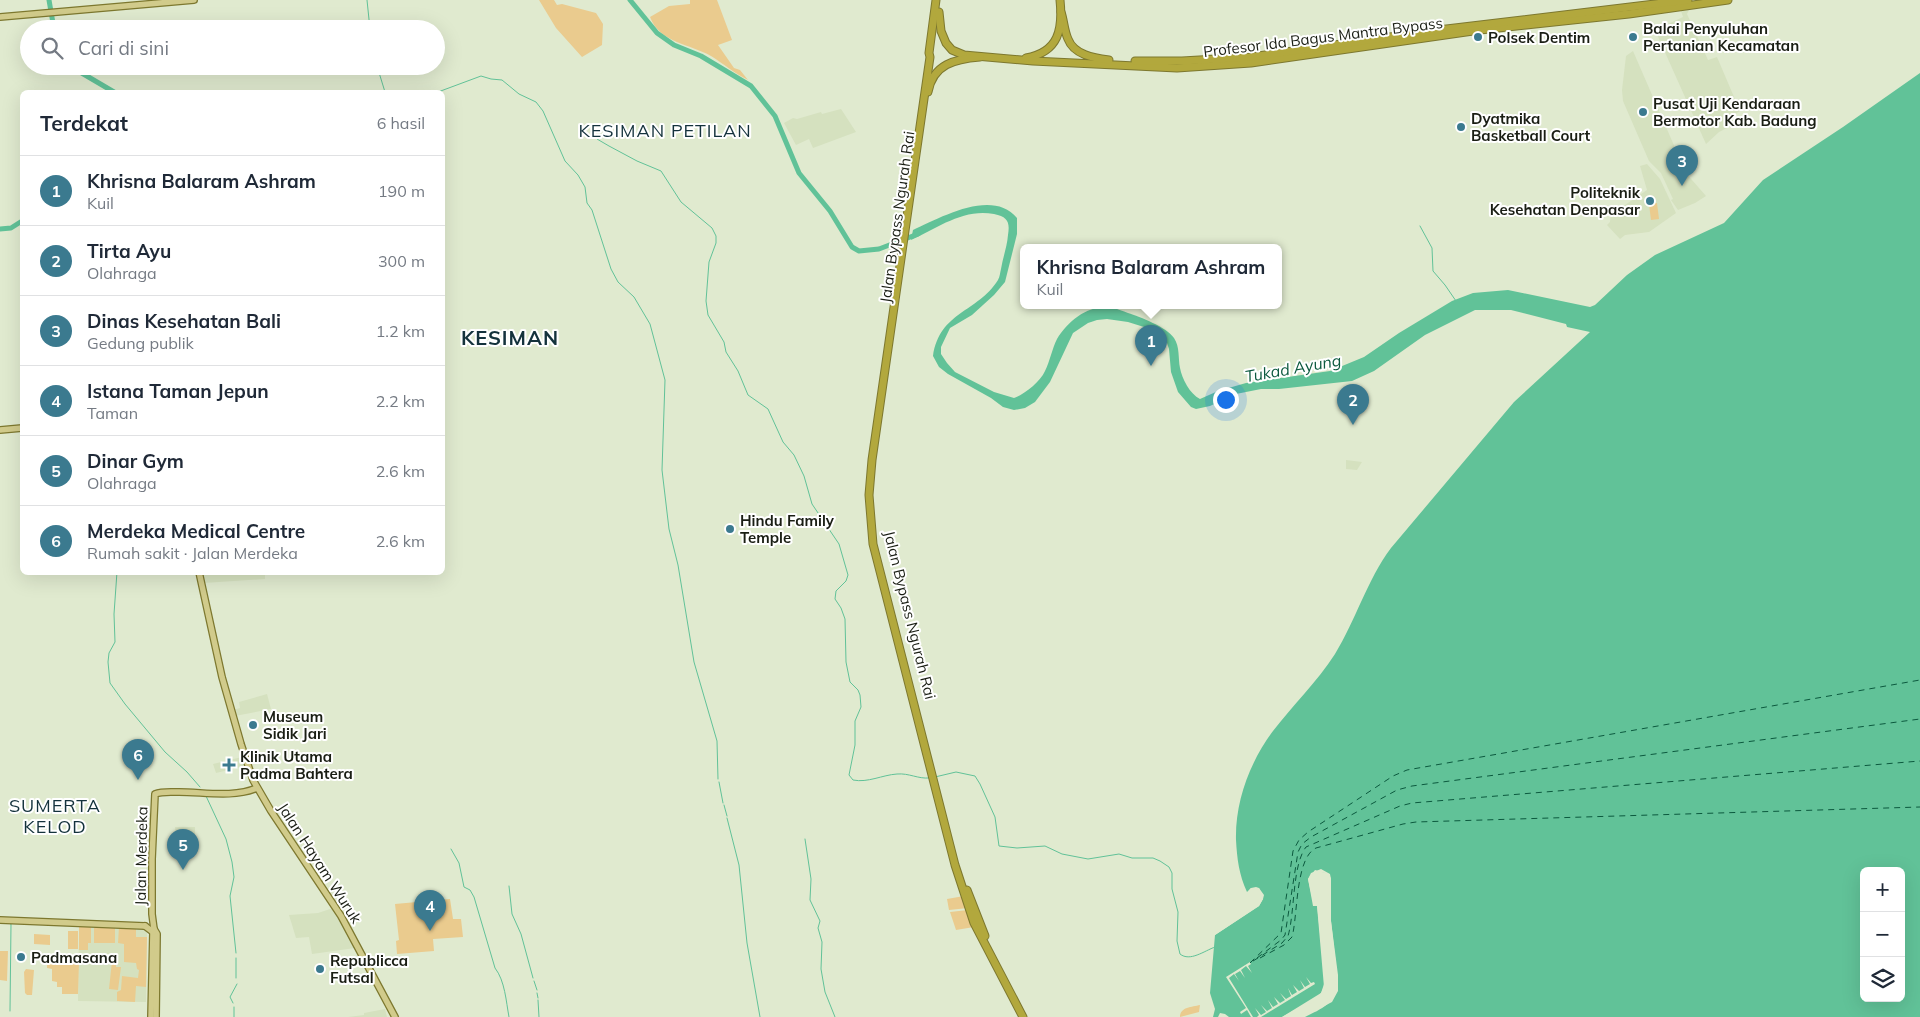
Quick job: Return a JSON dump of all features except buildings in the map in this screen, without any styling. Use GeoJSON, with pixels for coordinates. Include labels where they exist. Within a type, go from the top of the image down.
{"type":"FeatureCollection","features":[{"type":"Feature","properties":{"kind":"highway","name":"Jalan Bypass Ngurah Rai"},"geometry":{"type":"LineString","coordinates":[[907,231],[936,0]]}},
{"type":"Feature","properties":{"kind":"highway","name":"Jalan Bypass Ngurah Rai"},"geometry":{"type":"LineString","coordinates":[[930,57],[934,48],[940,0]]}},
{"type":"Feature","properties":{"kind":"highway"},"geometry":{"type":"LineString","coordinates":[[1006,59],[1027,58],[1044,52],[1053,44],[1060,26],[1060,0]]}},
{"type":"Feature","properties":{"kind":"highway","name":"Profesor Ida Bagus Mantra Bypass"},"geometry":{"type":"LineString","coordinates":[[1061,12],[1067,38],[1071,46],[1077,51],[1099,59],[1177,68],[1231,65],[1463,30],[1527,17],[1688,0]]}},
{"type":"Feature","properties":{"kind":"highway","name":"Profesor Ida Bagus Mantra Bypass"},"geometry":{"type":"LineString","coordinates":[[1006,59],[1140,63],[1236,59],[1398,34],[1463,30],[1629,14],[1728,0]]}},
{"type":"Feature","properties":{"kind":"highway","name":"Jalan Bypass Ngurah Rai"},"geometry":{"type":"LineString","coordinates":[[939,12],[941,31],[947,45],[959,54],[1006,59]]}},
{"type":"Feature","properties":{"kind":"highway","name":"Jalan Bypass Ngurah Rai"},"geometry":{"type":"LineString","coordinates":[[980,57],[950,62],[938,71],[931,82],[927,96],[870,487],[870,516],[873,544],[888,595],[968,909],[993,962],[1023,1017]]}},
{"type":"Feature","properties":{"kind":"highway","name":"Jalan Bypass Ngurah Rai"},"geometry":{"type":"LineString","coordinates":[[938,791],[970,900],[995,957],[1028,1017]]}},
{"type":"Feature","properties":{"kind":"main road"},"geometry":{"type":"LineString","coordinates":[[0,17],[194,0]]}},
{"type":"Feature","properties":{"kind":"main road"},"geometry":{"type":"LineString","coordinates":[[0,430],[20,428]]}},
{"type":"Feature","properties":{"kind":"main road","name":"Jalan Hayam Wuruk"},"geometry":{"type":"LineString","coordinates":[[200,575],[222,677],[244,755],[257,788],[342,918],[395,1017]]}},
{"type":"Feature","properties":{"kind":"main road","name":"Jalan Merdeka"},"geometry":{"type":"LineString","coordinates":[[154,999],[152,859],[155,794],[239,793],[257,788]]}},
{"type":"Feature","properties":{"kind":"main road"},"geometry":{"type":"LineString","coordinates":[[145,926],[152,918]]}},
{"type":"Feature","properties":{"kind":"main road"},"geometry":{"type":"LineString","coordinates":[[0,920],[145,926],[153,931]]}},
{"type":"Feature","properties":{"kind":"main road"},"geometry":{"type":"LineString","coordinates":[[151,1017],[154,999]]}},
{"type":"Feature","properties":{"kind":"main road"},"geometry":{"type":"LineString","coordinates":[[154,999],[156,1017]]}},
{"type":"Feature","properties":{"kind":"shaded area"},"geometry":{"type":"Polygon","coordinates":[[[539,0],[554,0],[557,5],[562,4],[596,13],[603,24],[602,45],[582,57],[556,28],[539,0]]]}},
{"type":"Feature","properties":{"kind":"shaded area"},"geometry":{"type":"Polygon","coordinates":[[[690,0],[717,0],[732,40],[718,45],[734,68],[740,70],[748,80],[711,56],[668,38],[655,26],[650,17],[669,6],[690,4],[690,0]]]}},
{"type":"Feature","properties":{"kind":"shaded area"},"geometry":{"type":"Polygon","coordinates":[[[1689,10],[1687,14],[1708,60],[1717,57],[1740,111],[1732,116],[1735,124],[1719,132],[1706,144],[1655,30],[1683,17],[1681,11],[1689,10]]]}},
{"type":"Feature","properties":{"kind":"shaded area"},"geometry":{"type":"Polygon","coordinates":[[[1633,51],[1683,166],[1688,169],[1685,172],[1706,196],[1678,210],[1671,200],[1673,199],[1661,173],[1649,161],[1623,101],[1622,90],[1626,56],[1633,51]]]}},
{"type":"Feature","properties":{"kind":"shaded area"},"geometry":{"type":"Polygon","coordinates":[[[1920,73],[1920,1017],[1305,1017],[1322,1008],[1335,996],[1338,983],[1331,921],[1331,879],[1329,874],[1315,870],[1308,879],[1314,906],[1317,905],[1325,981],[1321,993],[1282,1017],[1229,1017],[1220,1013],[1218,1017],[1213,1017],[1215,1009],[1210,993],[1215,935],[1259,906],[1263,899],[1259,888],[1251,888],[1247,892],[1239,866],[1236,840],[1236,825],[1241,797],[1257,756],[1273,731],[1321,674],[1335,654],[1375,573],[1391,548],[1514,402],[1590,332],[1511,310],[1475,310],[1425,335],[1374,371],[1352,381],[1279,389],[1261,389],[1236,394],[1210,406],[1196,409],[1191,407],[1178,392],[1171,372],[1167,343],[1144,327],[1128,322],[1107,319],[1097,320],[1088,323],[1073,333],[1050,382],[1035,402],[1025,408],[1014,410],[1003,407],[991,398],[948,374],[939,367],[933,356],[937,341],[943,330],[951,321],[989,291],[998,280],[1009,227],[1007,221],[994,214],[972,214],[951,220],[911,240],[913,230],[951,213],[980,205],[1006,209],[1017,218],[1017,234],[1005,282],[972,315],[950,328],[941,347],[941,354],[955,372],[994,392],[1014,398],[1027,391],[1040,379],[1047,367],[1057,339],[1073,320],[1094,309],[1117,309],[1160,326],[1171,334],[1177,345],[1183,377],[1193,394],[1200,399],[1218,391],[1246,383],[1330,371],[1364,357],[1452,301],[1473,293],[1508,290],[1590,307],[1595,305],[1627,275],[1655,255],[1724,223],[1763,180],[1920,73]]]}},
{"type":"Feature","properties":{"kind":"shaded area"},"geometry":{"type":"Polygon","coordinates":[[[841,109],[856,132],[813,148],[809,139],[796,145],[784,123],[793,118],[797,119],[821,112],[822,114],[841,109]]]}},
{"type":"Feature","properties":{"kind":"shaded area","name":"Politeknik Kesehatan Denpasar"},"geometry":{"type":"Polygon","coordinates":[[[1647,164],[1660,179],[1676,213],[1649,232],[1625,235],[1620,239],[1607,225],[1610,222],[1611,211],[1622,207],[1647,190],[1640,166],[1647,164]]]}},
{"type":"Feature","properties":{"kind":"shaded area"},"geometry":{"type":"Polygon","coordinates":[[[1657,203],[1659,219],[1651,220],[1649,204],[1657,203]]]}},
{"type":"Feature","properties":{"kind":"shaded area"},"geometry":{"type":"Polygon","coordinates":[[[1346,460],[1362,462],[1357,470],[1346,469],[1346,460]]]}},
{"type":"Feature","properties":{"kind":"shaded area"},"geometry":{"type":"Polygon","coordinates":[[[202,575],[265,575],[265,579],[204,583],[202,575]]]}},
{"type":"Feature","properties":{"kind":"shaded area"},"geometry":{"type":"Polygon","coordinates":[[[267,694],[271,709],[235,716],[233,710],[240,708],[239,702],[267,694]]]}},
{"type":"Feature","properties":{"kind":"shaded area","name":"Klinik Utama Padma Bahtera"},"geometry":{"type":"Polygon","coordinates":[[[242,757],[245,766],[216,773],[213,764],[242,757]]]}},
{"type":"Feature","properties":{"kind":"shaded area"},"geometry":{"type":"Polygon","coordinates":[[[175,827],[195,827],[195,842],[176,842],[175,827]]]}},
{"type":"Feature","properties":{"kind":"shaded area"},"geometry":{"type":"Polygon","coordinates":[[[964,896],[968,908],[949,910],[947,899],[964,896]]]}},
{"type":"Feature","properties":{"kind":"shaded area"},"geometry":{"type":"Polygon","coordinates":[[[450,899],[453,919],[461,919],[463,937],[433,939],[434,951],[397,954],[396,941],[399,940],[395,904],[450,899]]]}},
{"type":"Feature","properties":{"kind":"shaded area"},"geometry":{"type":"Polygon","coordinates":[[[336,907],[355,948],[312,954],[309,937],[296,938],[289,915],[318,913],[336,907]]]}},
{"type":"Feature","properties":{"kind":"shaded area"},"geometry":{"type":"Polygon","coordinates":[[[968,910],[974,927],[956,930],[950,912],[968,910]]]}},
{"type":"Feature","properties":{"kind":"shaded area"},"geometry":{"type":"Polygon","coordinates":[[[79,926],[142,928],[147,933],[146,1002],[78,1001],[79,926]]]}},
{"type":"Feature","properties":{"kind":"shaded area"},"geometry":{"type":"Polygon","coordinates":[[[79,926],[91,926],[91,943],[88,943],[88,950],[79,950],[79,926]]]}},
{"type":"Feature","properties":{"kind":"shaded area"},"geometry":{"type":"Polygon","coordinates":[[[94,926],[115,927],[115,943],[94,943],[94,926]]]}},
{"type":"Feature","properties":{"kind":"shaded area"},"geometry":{"type":"Polygon","coordinates":[[[119,927],[136,928],[136,937],[147,937],[146,987],[136,986],[135,1002],[117,1001],[117,992],[121,990],[122,976],[138,978],[139,970],[136,963],[124,962],[124,944],[118,943],[119,927]]]}},
{"type":"Feature","properties":{"kind":"shaded area"},"geometry":{"type":"Polygon","coordinates":[[[68,931],[78,931],[78,949],[68,949],[68,931]]]}},
{"type":"Feature","properties":{"kind":"shaded area"},"geometry":{"type":"Polygon","coordinates":[[[34,934],[50,935],[50,945],[34,944],[34,934]]]}},
{"type":"Feature","properties":{"kind":"shaded area"},"geometry":{"type":"Polygon","coordinates":[[[0,951],[8,951],[7,981],[0,980],[0,951]]]}},
{"type":"Feature","properties":{"kind":"shaded area"},"geometry":{"type":"Polygon","coordinates":[[[47,955],[57,956],[58,963],[79,963],[78,994],[62,994],[62,987],[57,987],[57,982],[52,981],[52,969],[47,968],[47,955]]]}},
{"type":"Feature","properties":{"kind":"shaded area"},"geometry":{"type":"Polygon","coordinates":[[[112,961],[116,961],[116,967],[121,967],[118,990],[109,989],[112,961]]]}},
{"type":"Feature","properties":{"kind":"shaded area"},"geometry":{"type":"Polygon","coordinates":[[[26,969],[34,970],[32,995],[25,993],[24,972],[26,969]]]}},
{"type":"Feature","properties":{"kind":"shaded area"},"geometry":{"type":"Polygon","coordinates":[[[1200,1005],[1199,1012],[1180,1017],[1184,1009],[1200,1005]]]}},
{"type":"Feature","properties":{"kind":"shaded area"},"geometry":{"type":"Polygon","coordinates":[[[385,1009],[387,1017],[348,1017],[364,1015],[364,1013],[385,1009]]]}},
{"type":"Feature","properties":{"kind":"pier"},"geometry":{"type":"Polygon","coordinates":[[[1321,869],[1330,874],[1331,879],[1331,921],[1338,975],[1338,991],[1332,1002],[1303,1017],[1330,1000],[1335,990],[1336,975],[1328,922],[1329,880],[1325,873],[1316,872],[1311,879],[1315,903],[1319,905],[1327,988],[1317,1000],[1287,1017],[1282,1017],[1316,998],[1324,987],[1317,906],[1313,906],[1308,879],[1311,873],[1321,869]]]}},
{"type":"Feature","properties":{"kind":"pier"},"geometry":{"type":"Polygon","coordinates":[[[1256,887],[1264,895],[1259,906],[1215,935],[1215,932],[1257,904],[1261,895],[1258,890],[1246,894],[1251,888],[1256,887]]]}},
{"type":"Feature","properties":{"kind":"pier"},"geometry":{"type":"Polygon","coordinates":[[[1250,962],[1251,964],[1248,966],[1252,973],[1246,966],[1241,970],[1245,978],[1240,971],[1235,974],[1239,981],[1234,974],[1229,978],[1253,1017],[1251,1017],[1247,1010],[1241,1014],[1240,1012],[1246,1008],[1226,977],[1250,962]]]}},
{"type":"Feature","properties":{"kind":"pier"},"geometry":{"type":"Polygon","coordinates":[[[1306,977],[1311,983],[1314,982],[1315,984],[1261,1017],[1257,1017],[1259,1015],[1255,1008],[1261,1015],[1266,1012],[1261,1005],[1267,1011],[1272,1008],[1268,1000],[1273,1007],[1278,1004],[1274,997],[1280,1003],[1285,1000],[1280,993],[1286,999],[1291,996],[1288,988],[1292,995],[1297,992],[1293,985],[1299,991],[1304,988],[1300,980],[1305,987],[1310,984],[1306,977]]]}},
{"type":"Feature","properties":{"kind":"waterway"},"geometry":{"type":"LineString","coordinates":[[49,0],[52,20]]}},
{"type":"Feature","properties":{"kind":"waterway"},"geometry":{"type":"LineString","coordinates":[[367,0],[369,20]]}},
{"type":"Feature","properties":{"kind":"waterway","name":"Tukad Ayung"},"geometry":{"type":"LineString","coordinates":[[630,0],[657,33],[674,45],[701,56],[751,86],[775,116],[799,173],[830,211],[852,247],[859,251],[879,249],[918,234]]}},
{"type":"Feature","properties":{"kind":"waterway"},"geometry":{"type":"LineString","coordinates":[[85,75],[111,90]]}},
{"type":"Feature","properties":{"kind":"waterway"},"geometry":{"type":"LineString","coordinates":[[380,75],[384,90]]}},
{"type":"Feature","properties":{"kind":"waterway"},"geometry":{"type":"LineString","coordinates":[[443,90],[481,76],[502,80],[519,94],[536,102],[543,111],[565,161],[578,175],[585,187],[587,203],[592,210],[611,269],[618,282],[634,297],[650,324],[665,380],[662,470],[669,529],[678,565],[694,662],[717,741],[718,779]]}},
{"type":"Feature","properties":{"kind":"waterway"},"geometry":{"type":"LineString","coordinates":[[591,132],[597,139],[609,146],[661,171],[681,202],[712,228],[716,236],[716,243],[709,262],[706,301],[708,315],[724,342],[726,352],[738,371],[748,395],[768,409],[783,442],[794,455],[804,476],[812,504],[839,544],[848,575],[846,581],[836,591],[835,599],[845,619],[846,662],[850,682],[860,695],[861,707],[855,721],[855,745],[849,775],[853,780],[859,781],[897,774],[929,778]]}},
{"type":"Feature","properties":{"kind":"waterway"},"geometry":{"type":"LineString","coordinates":[[0,229],[11,228],[20,222]]}},
{"type":"Feature","properties":{"kind":"waterway"},"geometry":{"type":"LineString","coordinates":[[1420,226],[1432,248],[1433,271],[1456,301]]}},
{"type":"Feature","properties":{"kind":"waterway"},"geometry":{"type":"LineString","coordinates":[[117,575],[114,614],[115,642],[109,653],[108,662],[110,683],[165,752],[200,787]]}},
{"type":"Feature","properties":{"kind":"waterway"},"geometry":{"type":"LineString","coordinates":[[935,777],[956,772],[975,776],[995,817],[999,846],[1017,848],[1045,846],[1062,854],[1088,859],[1119,854],[1132,858],[1153,858],[1160,861],[1169,867],[1172,873],[1172,889],[1178,912],[1177,941],[1180,954],[1188,957],[1215,947]]}},
{"type":"Feature","properties":{"kind":"waterway"},"geometry":{"type":"LineString","coordinates":[[719,782],[723,803]]}},
{"type":"Feature","properties":{"kind":"waterway"},"geometry":{"type":"LineString","coordinates":[[206,796],[226,839],[232,862],[234,877],[230,896],[236,953]]}},
{"type":"Feature","properties":{"kind":"waterway"},"geometry":{"type":"LineString","coordinates":[[724,805],[727,816]]}},
{"type":"Feature","properties":{"kind":"waterway"},"geometry":{"type":"LineString","coordinates":[[727,818],[739,865],[747,943],[760,1017]]}},
{"type":"Feature","properties":{"kind":"waterway"},"geometry":{"type":"LineString","coordinates":[[805,839],[811,879],[810,900],[820,921],[818,928],[822,942],[821,969],[825,992],[835,1017]]}},
{"type":"Feature","properties":{"kind":"waterway"},"geometry":{"type":"LineString","coordinates":[[451,849],[459,863],[464,887],[470,890],[474,897],[495,968],[503,985],[509,1017]]}},
{"type":"Feature","properties":{"kind":"waterway"},"geometry":{"type":"LineString","coordinates":[[509,886],[512,914],[521,934],[533,978]]}},
{"type":"Feature","properties":{"kind":"waterway"},"geometry":{"type":"LineString","coordinates":[[9,923],[11,924],[10,1011]]}},
{"type":"Feature","properties":{"kind":"waterway"},"geometry":{"type":"LineString","coordinates":[[236,958],[236,978]]}},
{"type":"Feature","properties":{"kind":"waterway"},"geometry":{"type":"LineString","coordinates":[[534,981],[537,990]]}},
{"type":"Feature","properties":{"kind":"waterway"},"geometry":{"type":"LineString","coordinates":[[233,1003],[230,997],[237,984]]}},
{"type":"Feature","properties":{"kind":"waterway"},"geometry":{"type":"LineString","coordinates":[[537,993],[538,998]]}},
{"type":"Feature","properties":{"kind":"waterway"},"geometry":{"type":"LineString","coordinates":[[538,1000],[539,1017]]}},
{"type":"Feature","properties":{"kind":"waterway"},"geometry":{"type":"LineString","coordinates":[[234,1007],[234,1017]]}},
{"type":"Feature","properties":{"kind":"ferry route"},"geometry":{"type":"LineString","coordinates":[[1250,963],[1281,933],[1293,851],[1299,840],[1308,832],[1393,776],[1407,770],[1920,680]]}},
{"type":"Feature","properties":{"kind":"ferry route"},"geometry":{"type":"LineString","coordinates":[[1257,958],[1285,935],[1298,852],[1302,844],[1311,837],[1397,790],[1412,786],[1920,719]]}},
{"type":"Feature","properties":{"kind":"ferry route"},"geometry":{"type":"LineString","coordinates":[[1253,961],[1282,943],[1288,936],[1298,865],[1306,847],[1400,806],[1412,803],[1920,761]]}},
{"type":"Feature","properties":{"kind":"ferry route"},"geometry":{"type":"LineString","coordinates":[[1260,958],[1284,945],[1292,937],[1298,888],[1304,863],[1309,854],[1316,848],[1403,824],[1416,822],[1920,807]]}},
{"type":"Feature","properties":{"kind":"place","name":"Polsek Dentim"},"geometry":{"type":"Point","coordinates":[1478,37]}},
{"type":"Feature","properties":{"kind":"place","name":"Balai Penyuluhan Pertanian Kecamatan"},"geometry":{"type":"Point","coordinates":[1633,37]}},
{"type":"Feature","properties":{"kind":"place","name":"Pusat Uji Kendaraan Bermotor Kab. Badung"},"geometry":{"type":"Point","coordinates":[1643,112]}},
{"type":"Feature","properties":{"kind":"place","name":"Dyatmika Basketball Court"},"geometry":{"type":"Point","coordinates":[1461,127]}},
{"type":"Feature","properties":{"kind":"place","name":"Dinas Kesehatan Bali"},"geometry":{"type":"Point","coordinates":[1682,186]}},
{"type":"Feature","properties":{"kind":"place","name":"Politeknik Kesehatan Denpasar"},"geometry":{"type":"Point","coordinates":[1650,201]}},
{"type":"Feature","properties":{"kind":"place","name":"Khrisna Balaram Ashram"},"geometry":{"type":"Point","coordinates":[1151,366]}},
{"type":"Feature","properties":{"kind":"place","name":"Tirta Ayu"},"geometry":{"type":"Point","coordinates":[1353,425]}},
{"type":"Feature","properties":{"kind":"place","name":"Hindu Family Temple"},"geometry":{"type":"Point","coordinates":[730,529]}},
{"type":"Feature","properties":{"kind":"place","name":"Museum Sidik Jari"},"geometry":{"type":"Point","coordinates":[253,725]}},
{"type":"Feature","properties":{"kind":"place","name":"Klinik Utama Padma Bahtera"},"geometry":{"type":"Point","coordinates":[229,765]}},
{"type":"Feature","properties":{"kind":"place","name":"Merdeka Medical Centre"},"geometry":{"type":"Point","coordinates":[138,780]}},
{"type":"Feature","properties":{"kind":"place","name":"Dinar Gym"},"geometry":{"type":"Point","coordinates":[183,870]}},
{"type":"Feature","properties":{"kind":"place","name":"Istana Taman Jepun"},"geometry":{"type":"Point","coordinates":[430,931]}},
{"type":"Feature","properties":{"kind":"place","name":"Padmasana"},"geometry":{"type":"Point","coordinates":[21,957]}},
{"type":"Feature","properties":{"kind":"place","name":"Republicca Futsal"},"geometry":{"type":"Point","coordinates":[320,969]}},
{"type":"Feature","properties":{"kind":"district","name":"KESIMAN PETILAN"},"geometry":{"type":"Point","coordinates":[665,130]}},
{"type":"Feature","properties":{"kind":"district","name":"KESIMAN"},"geometry":{"type":"Point","coordinates":[510,337]}},
{"type":"Feature","properties":{"kind":"district","name":"SUMERTA KELOD"},"geometry":{"type":"Point","coordinates":[55,815]}}]}
